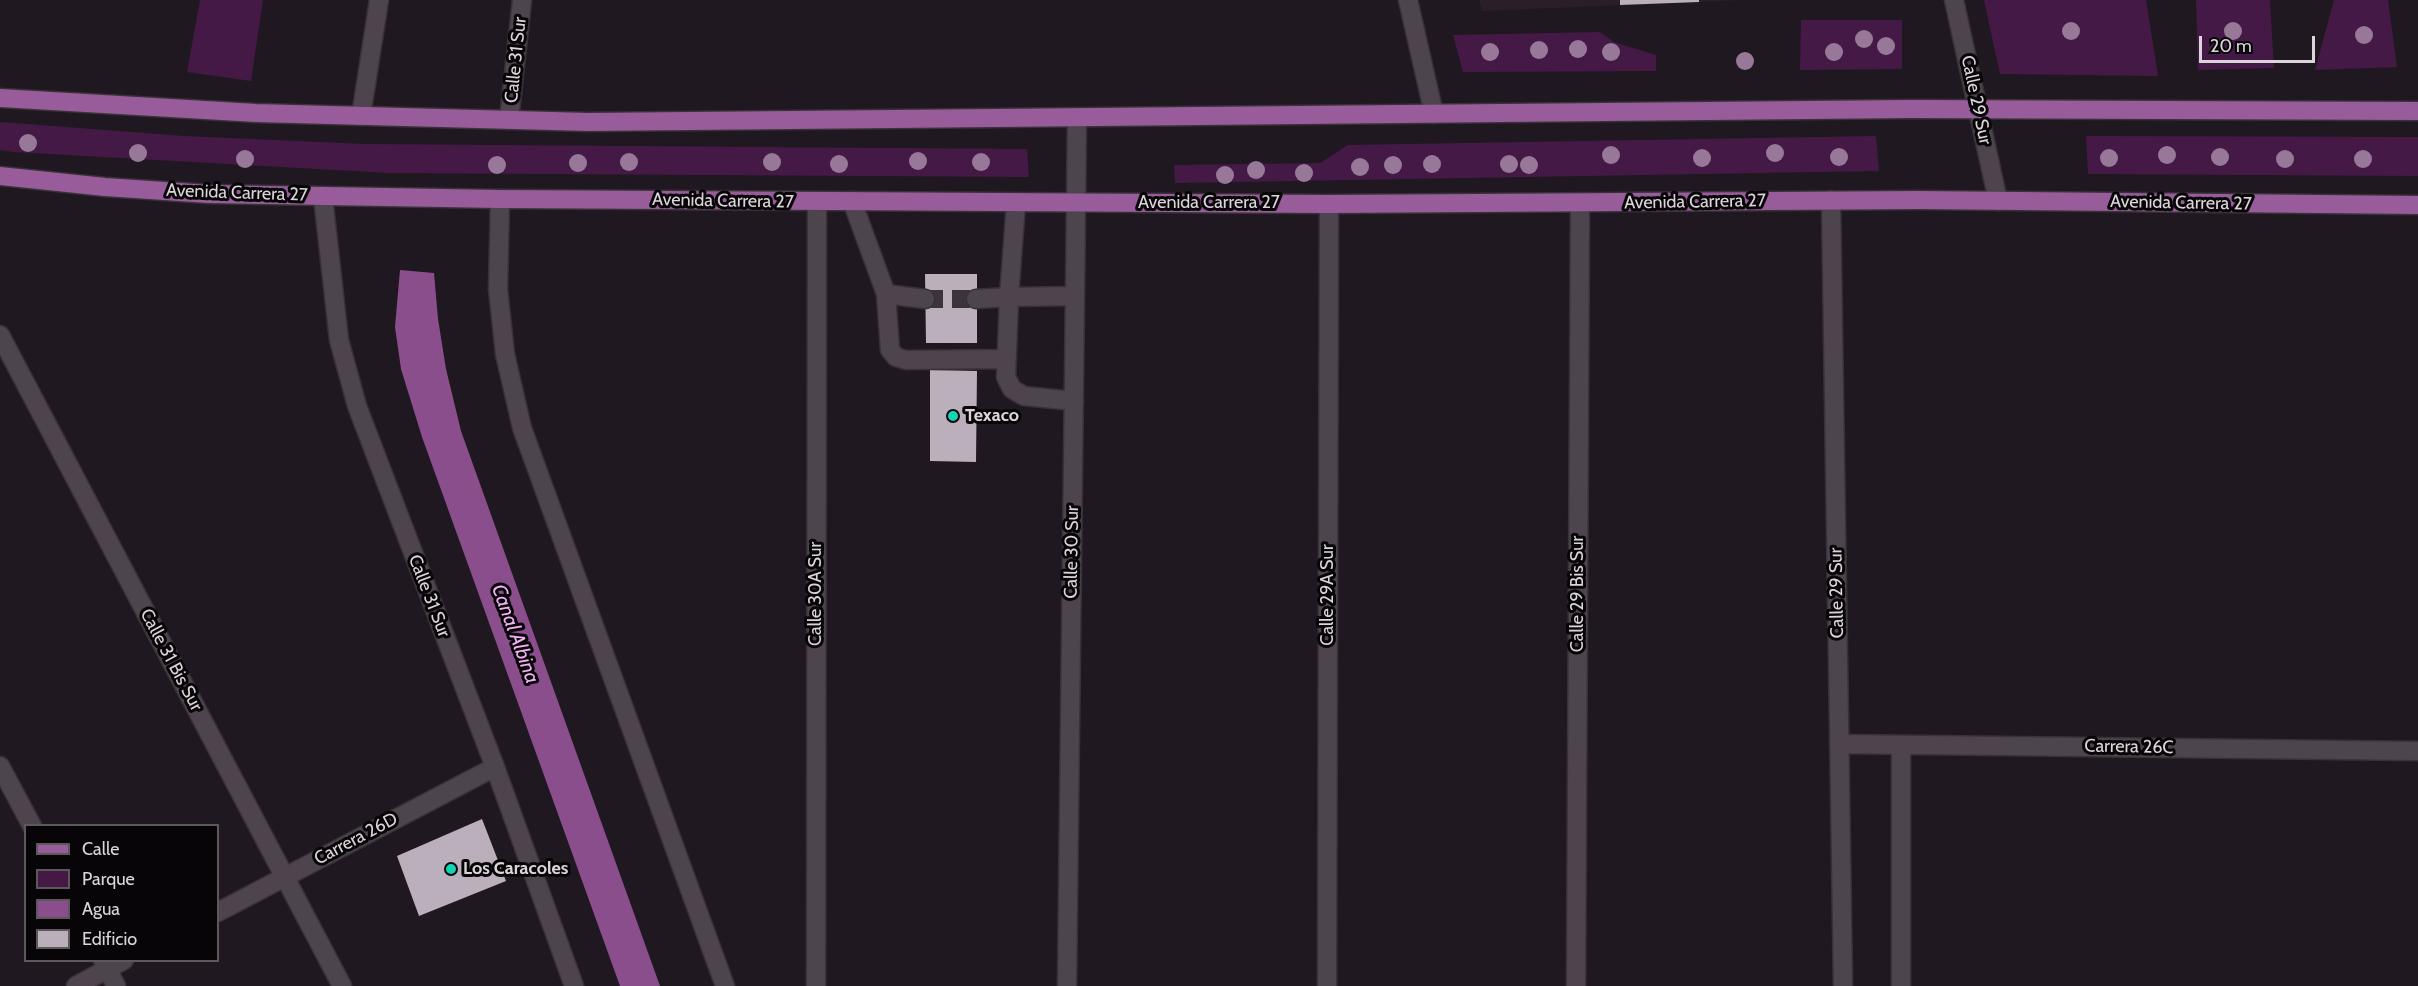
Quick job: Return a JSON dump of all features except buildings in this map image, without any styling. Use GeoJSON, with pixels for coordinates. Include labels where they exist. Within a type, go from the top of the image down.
{"type":"FeatureCollection","features":[{"type":"Feature","properties":{"kind":"main road"},"geometry":{"type":"LineString","coordinates":[[0,98],[123,107],[600,122],[1979,110],[2418,111]]}},
{"type":"Feature","properties":{"kind":"main road","name":"Avenida Carrera 27"},"geometry":{"type":"LineString","coordinates":[[0,176],[105,187],[323,197],[1016,203],[1329,204],[1831,200],[2418,205]]}},
{"type":"Feature","properties":{"kind":"street"},"geometry":{"type":"LineString","coordinates":[[361,116],[379,0]]}},
{"type":"Feature","properties":{"kind":"street","name":"Calle 31 Sur"},"geometry":{"type":"LineString","coordinates":[[509,120],[522,0]]}},
{"type":"Feature","properties":{"kind":"street"},"geometry":{"type":"LineString","coordinates":[[1408,0],[1434,114]]}},
{"type":"Feature","properties":{"kind":"street","name":"Calle 29 Sur"},"geometry":{"type":"LineString","coordinates":[[1954,0],[1998,201]]}},
{"type":"Feature","properties":{"kind":"street","name":"Calle 30 Sur"},"geometry":{"type":"LineString","coordinates":[[1067,986],[1077,118]]}},
{"type":"Feature","properties":{"kind":"street","name":"Calle 31 Sur"},"geometry":{"type":"LineString","coordinates":[[323,197],[339,340],[357,406],[495,767],[573,986]]}},
{"type":"Feature","properties":{"kind":"street"},"geometry":{"type":"LineString","coordinates":[[500,199],[498,289],[505,354],[522,428],[725,986]]}},
{"type":"Feature","properties":{"kind":"street","name":"Calle 29 Sur"},"geometry":{"type":"LineString","coordinates":[[1831,200],[1843,986]]}},
{"type":"Feature","properties":{"kind":"street"},"geometry":{"type":"LineString","coordinates":[[852,201],[886,294],[890,350],[896,357],[906,360],[1007,359]]}},
{"type":"Feature","properties":{"kind":"street","name":"Calle 30A Sur"},"geometry":{"type":"LineString","coordinates":[[816,986],[817,202]]}},
{"type":"Feature","properties":{"kind":"street"},"geometry":{"type":"LineString","coordinates":[[1016,203],[1006,377],[1011,389],[1024,396],[1074,401]]}},
{"type":"Feature","properties":{"kind":"street","name":"Calle 29 Bis Sur"},"geometry":{"type":"LineString","coordinates":[[1576,986],[1580,203]]}},
{"type":"Feature","properties":{"kind":"street","name":"Calle 29A Sur"},"geometry":{"type":"LineString","coordinates":[[1327,986],[1329,204]]}},
{"type":"Feature","properties":{"kind":"street"},"geometry":{"type":"LineString","coordinates":[[886,294],[925,299]]}},
{"type":"Feature","properties":{"kind":"street"},"geometry":{"type":"LineString","coordinates":[[976,299],[1075,296]]}},
{"type":"Feature","properties":{"kind":"street","name":"Calle 31 Bis Sur"},"geometry":{"type":"LineString","coordinates":[[0,335],[342,986]]}},
{"type":"Feature","properties":{"kind":"street","name":"Carrera 26C"},"geometry":{"type":"LineString","coordinates":[[1839,744],[2418,751]]}},
{"type":"Feature","properties":{"kind":"street"},"geometry":{"type":"LineString","coordinates":[[1901,745],[1901,986]]}},
{"type":"Feature","properties":{"kind":"street"},"geometry":{"type":"LineString","coordinates":[[0,766],[31,824]]}},
{"type":"Feature","properties":{"kind":"street","name":"Carrera 26D"},"geometry":{"type":"LineString","coordinates":[[219,911],[495,767]]}},
{"type":"Feature","properties":{"kind":"street"},"geometry":{"type":"LineString","coordinates":[[76,986],[105,965],[116,986]]}},
{"type":"Feature","properties":{"kind":"shaded area"},"geometry":{"type":"Polygon","coordinates":[[[1479,0],[1742,0],[1482,11],[1479,0]]]}},
{"type":"Feature","properties":{"kind":"green space"},"geometry":{"type":"Polygon","coordinates":[[[200,0],[263,0],[251,81],[187,72],[200,0]]]}},
{"type":"Feature","properties":{"kind":"green space"},"geometry":{"type":"Polygon","coordinates":[[[1984,0],[2146,0],[2158,76],[2000,74],[1984,0]]]}},
{"type":"Feature","properties":{"kind":"green space"},"geometry":{"type":"Polygon","coordinates":[[[2196,0],[2270,0],[2274,68],[2198,70],[2196,0]]]}},
{"type":"Feature","properties":{"kind":"green space"},"geometry":{"type":"Polygon","coordinates":[[[2334,0],[2388,0],[2397,67],[2315,70],[2334,0]]]}},
{"type":"Feature","properties":{"kind":"green space"},"geometry":{"type":"Polygon","coordinates":[[[1801,20],[1902,20],[1902,69],[1800,70],[1801,20]]]}},
{"type":"Feature","properties":{"kind":"green space"},"geometry":{"type":"Polygon","coordinates":[[[1600,32],[1614,42],[1656,55],[1656,71],[1463,72],[1453,35],[1600,32]]]}},
{"type":"Feature","properties":{"kind":"green space"},"geometry":{"type":"Polygon","coordinates":[[[0,122],[184,136],[365,144],[1027,149],[1029,177],[389,173],[13,152],[0,150],[0,122]]]}},
{"type":"Feature","properties":{"kind":"green space"},"geometry":{"type":"Polygon","coordinates":[[[1876,136],[1879,171],[1175,183],[1174,165],[1320,163],[1348,145],[1876,136]]]}},
{"type":"Feature","properties":{"kind":"green space"},"geometry":{"type":"Polygon","coordinates":[[[2086,136],[2418,137],[2418,176],[2088,174],[2086,136]]]}},
{"type":"Feature","properties":{"kind":"water","name":"Canal Albina"},"geometry":{"type":"Polygon","coordinates":[[[400,270],[434,273],[446,369],[461,431],[660,986],[620,986],[422,437],[401,369],[395,327],[400,270]]]}},
{"type":"Feature","properties":{"kind":"tunnel"},"geometry":{"type":"LineString","coordinates":[[925,299],[976,299]]}},
{"type":"Feature","properties":{"kind":"place","name":"Texaco"},"geometry":{"type":"Point","coordinates":[953,416]}},
{"type":"Feature","properties":{"kind":"place","name":"Los Caracoles"},"geometry":{"type":"Point","coordinates":[451,869]}}]}
